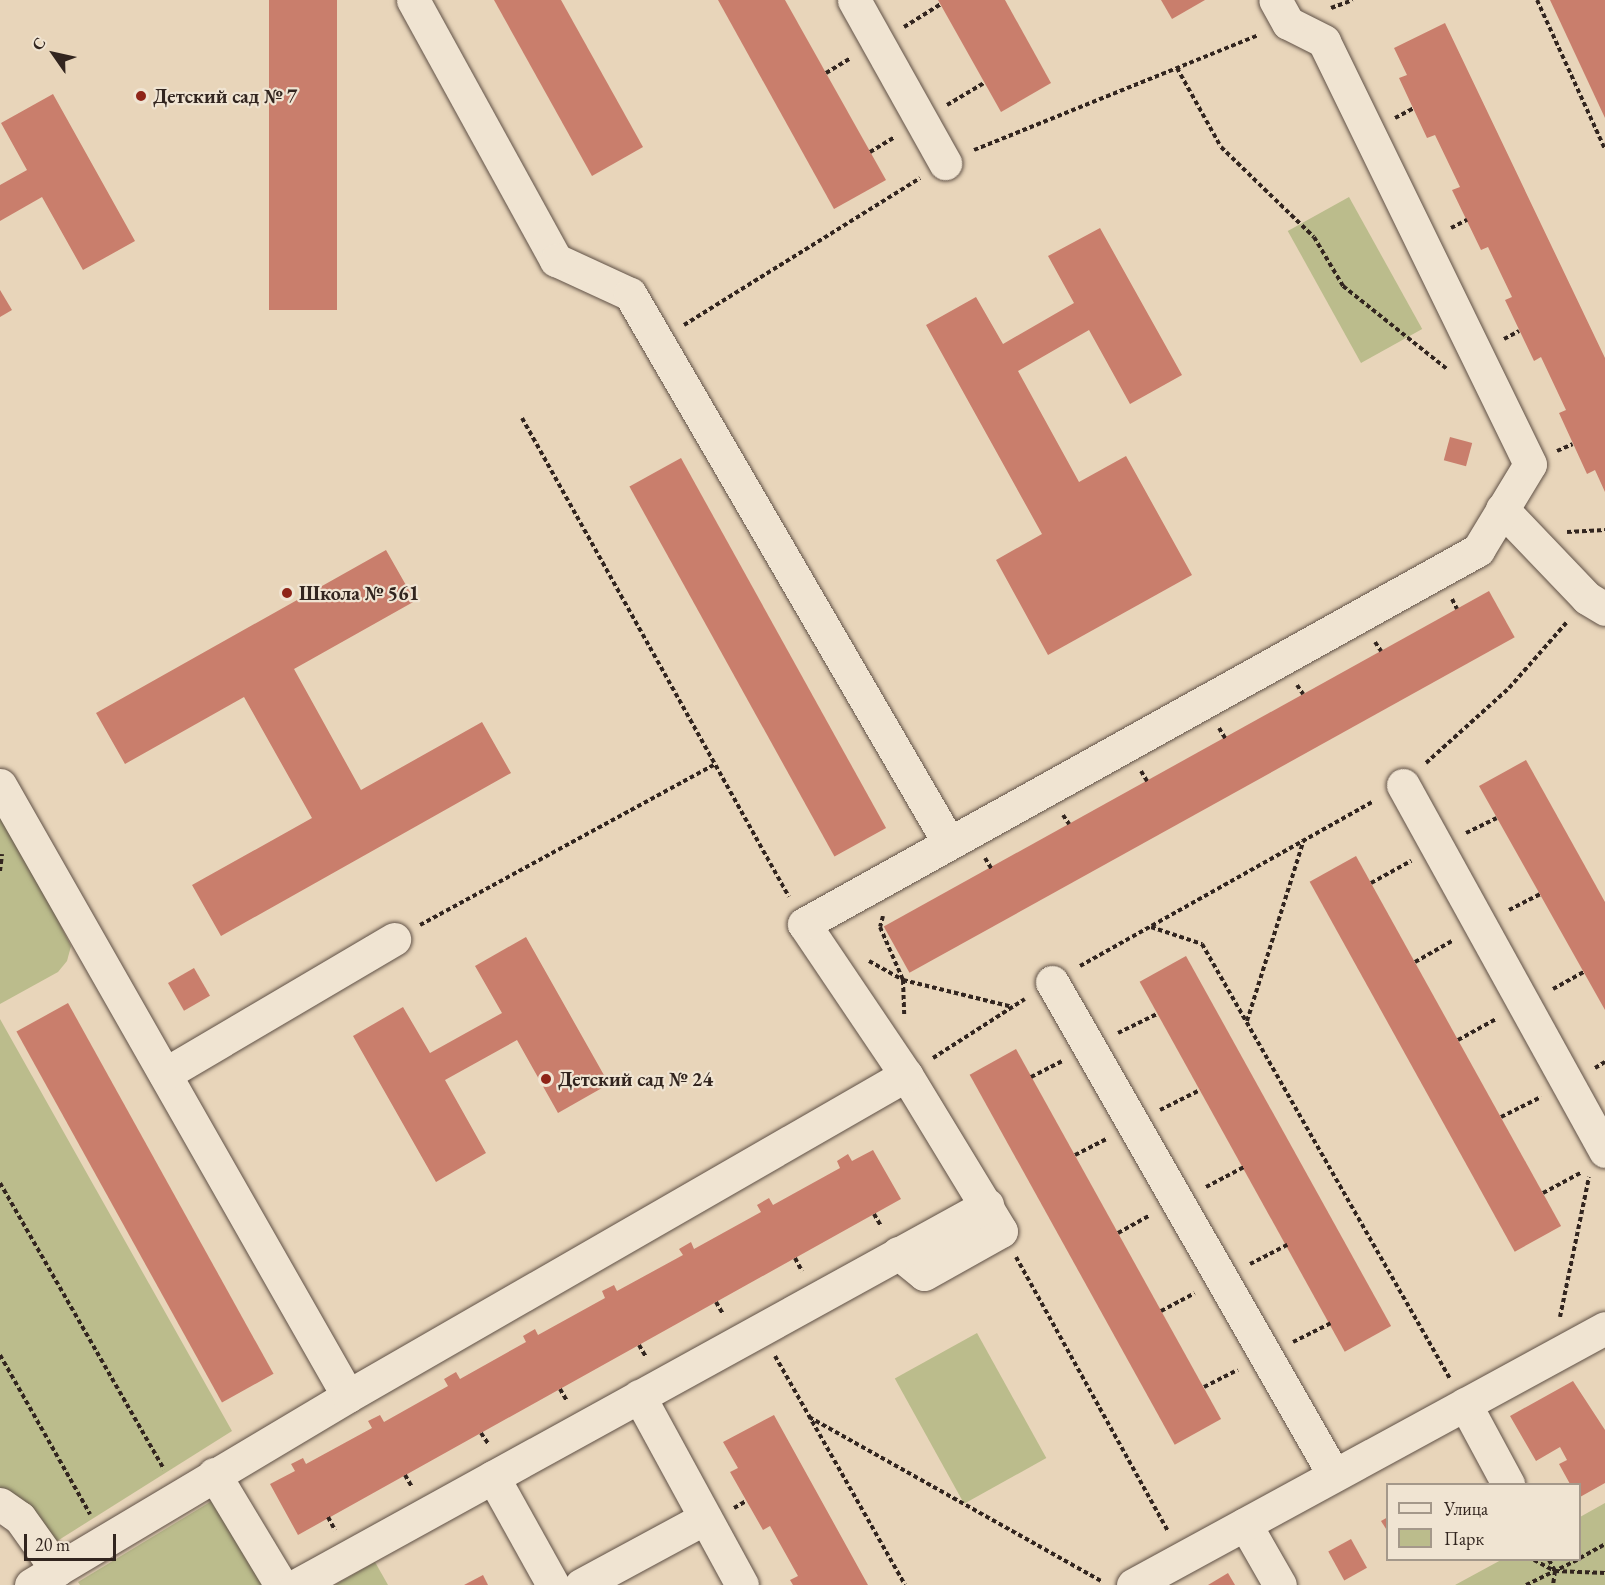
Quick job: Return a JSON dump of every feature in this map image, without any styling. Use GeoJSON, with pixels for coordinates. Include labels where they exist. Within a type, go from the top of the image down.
{"type":"FeatureCollection","features":[{"type":"Feature","properties":{"kind":"lane"},"geometry":{"type":"LineString","coordinates":[[413,0],[556,260],[630,294],[949,843]]}},
{"type":"Feature","properties":{"kind":"lane"},"geometry":{"type":"LineString","coordinates":[[854,0],[945,163]]}},
{"type":"Feature","properties":{"kind":"lane"},"geometry":{"type":"LineString","coordinates":[[297,1585],[898,1253],[994,1218],[906,1075],[804,924],[1478,550],[1530,464],[1324,41],[1282,12]]}},
{"type":"Feature","properties":{"kind":"lane"},"geometry":{"type":"LineString","coordinates":[[1502,509],[1596,604]]}},
{"type":"Feature","properties":{"kind":"lane"},"geometry":{"type":"LineString","coordinates":[[1403,785],[1605,1151]]}},
{"type":"Feature","properties":{"kind":"lane"},"geometry":{"type":"LineString","coordinates":[[0,786],[348,1396]]}},
{"type":"Feature","properties":{"kind":"lane"},"geometry":{"type":"LineString","coordinates":[[165,1074],[394,939]]}},
{"type":"Feature","properties":{"kind":"lane"},"geometry":{"type":"LineString","coordinates":[[1052,982],[1334,1475]]}},
{"type":"Feature","properties":{"kind":"lane"},"geometry":{"type":"LineString","coordinates":[[0,1504],[20,1518],[44,1577],[214,1474],[906,1075]]}},
{"type":"Feature","properties":{"kind":"lane"},"geometry":{"type":"LineString","coordinates":[[1133,1585],[1605,1328]]}},
{"type":"Feature","properties":{"kind":"lane"},"geometry":{"type":"LineString","coordinates":[[639,1396],[742,1585]]}},
{"type":"Feature","properties":{"kind":"lane"},"geometry":{"type":"LineString","coordinates":[[1464,1404],[1508,1483]]}},
{"type":"Feature","properties":{"kind":"lane"},"geometry":{"type":"LineString","coordinates":[[214,1474],[281,1585]]}},
{"type":"Feature","properties":{"kind":"lane"},"geometry":{"type":"LineString","coordinates":[[493,1477],[553,1585]]}},
{"type":"Feature","properties":{"kind":"lane"},"geometry":{"type":"LineString","coordinates":[[581,1585],[705,1518]]}},
{"type":"Feature","properties":{"kind":"lane"},"geometry":{"type":"LineString","coordinates":[[1245,1524],[1280,1585]]}},
{"type":"Feature","properties":{"kind":"path"},"geometry":{"type":"LineString","coordinates":[[657,342],[945,163],[1176,68],[1282,12],[1353,0]]}},
{"type":"Feature","properties":{"kind":"path"},"geometry":{"type":"LineString","coordinates":[[1537,0],[1605,149]]}},
{"type":"Feature","properties":{"kind":"path"},"geometry":{"type":"LineString","coordinates":[[1176,68],[1221,147],[1314,237],[1343,286],[1452,373]]}},
{"type":"Feature","properties":{"kind":"path"},"geometry":{"type":"LineString","coordinates":[[522,418],[804,924]]}},
{"type":"Feature","properties":{"kind":"path"},"geometry":{"type":"LineString","coordinates":[[906,1075],[1052,982],[1403,785],[1596,604]]}},
{"type":"Feature","properties":{"kind":"path"},"geometry":{"type":"LineString","coordinates":[[394,939],[715,764]]}},
{"type":"Feature","properties":{"kind":"path"},"geometry":{"type":"LineString","coordinates":[[1247,1022],[1303,841]]}},
{"type":"Feature","properties":{"kind":"path"},"geometry":{"type":"LineString","coordinates":[[1371,883],[1437,847]]}},
{"type":"Feature","properties":{"kind":"path"},"geometry":{"type":"LineString","coordinates":[[886,909],[880,927],[903,980],[904,1027]]}},
{"type":"Feature","properties":{"kind":"path"},"geometry":{"type":"LineString","coordinates":[[1415,962],[1480,925]]}},
{"type":"Feature","properties":{"kind":"path"},"geometry":{"type":"LineString","coordinates":[[1151,927],[1202,944],[1464,1404]]}},
{"type":"Feature","properties":{"kind":"path"},"geometry":{"type":"LineString","coordinates":[[863,957],[903,980],[1013,1007]]}},
{"type":"Feature","properties":{"kind":"path"},"geometry":{"type":"LineString","coordinates":[[1458,1040],[1524,1004]]}},
{"type":"Feature","properties":{"kind":"path"},"geometry":{"type":"LineString","coordinates":[[1501,1117],[1568,1084]]}},
{"type":"Feature","properties":{"kind":"path"},"geometry":{"type":"LineString","coordinates":[[1544,1193],[1591,1168],[1551,1357]]}},
{"type":"Feature","properties":{"kind":"path"},"geometry":{"type":"LineString","coordinates":[[0,1183],[179,1495]]}},
{"type":"Feature","properties":{"kind":"path"},"geometry":{"type":"LineString","coordinates":[[994,1218],[1183,1558]]}},
{"type":"Feature","properties":{"kind":"path"},"geometry":{"type":"LineString","coordinates":[[759,1330],[905,1585]]}},
{"type":"Feature","properties":{"kind":"path"},"geometry":{"type":"LineString","coordinates":[[0,1355],[104,1540]]}},
{"type":"Feature","properties":{"kind":"path"},"geometry":{"type":"LineString","coordinates":[[809,1416],[1109,1585]]}},
{"type":"Feature","properties":{"kind":"path"},"geometry":{"type":"LineString","coordinates":[[1581,1557],[1605,1544]]}},
{"type":"Feature","properties":{"kind":"path"},"geometry":{"type":"LineString","coordinates":[[1536,1561],[1556,1571],[1605,1573]]}},
{"type":"Feature","properties":{"kind":"path"},"geometry":{"type":"LineString","coordinates":[[1550,1561],[1556,1571],[1553,1585]]}},
{"type":"Feature","properties":{"kind":"path"},"geometry":{"type":"LineString","coordinates":[[1526,1585],[1574,1561]]}},
{"type":"Feature","properties":{"kind":"green space"},"geometry":{"type":"Polygon","coordinates":[[[1349,197],[1422,329],[1361,363],[1288,231],[1349,197]]]}},
{"type":"Feature","properties":{"kind":"green space"},"geometry":{"type":"Polygon","coordinates":[[[0,805],[71,946],[67,961],[58,972],[0,1004],[0,805]]]}},
{"type":"Feature","properties":{"kind":"green space"},"geometry":{"type":"Polygon","coordinates":[[[0,1019],[232,1431],[54,1543],[0,1489],[0,1019]]]}},
{"type":"Feature","properties":{"kind":"green space"},"geometry":{"type":"Polygon","coordinates":[[[977,1333],[1046,1458],[964,1504],[895,1379],[977,1333]]]}},
{"type":"Feature","properties":{"kind":"green space"},"geometry":{"type":"Polygon","coordinates":[[[215,1499],[265,1585],[80,1585],[78,1582],[215,1499]]]}},
{"type":"Feature","properties":{"kind":"green space"},"geometry":{"type":"Polygon","coordinates":[[[1605,1503],[1605,1585],[1455,1585],[1499,1561],[1581,1561],[1581,1516],[1605,1503]]]}},
{"type":"Feature","properties":{"kind":"green space"},"geometry":{"type":"Polygon","coordinates":[[[375,1562],[388,1585],[335,1585],[375,1562]]]}},
{"type":"Feature","properties":{"kind":"building"},"geometry":{"type":"Polygon","coordinates":[[[269,0],[337,0],[337,310],[269,310],[269,0]]]}},
{"type":"Feature","properties":{"kind":"building"},"geometry":{"type":"Polygon","coordinates":[[[494,0],[561,0],[643,147],[592,176],[494,0]]]}},
{"type":"Feature","properties":{"kind":"building"},"geometry":{"type":"Polygon","coordinates":[[[718,0],[785,0],[886,180],[834,209],[718,0]]]}},
{"type":"Feature","properties":{"kind":"building"},"geometry":{"type":"Polygon","coordinates":[[[938,0],[1005,0],[1051,83],[1001,112],[938,0]]]}},
{"type":"Feature","properties":{"kind":"building"},"geometry":{"type":"Polygon","coordinates":[[[1161,0],[1205,0],[1172,19],[1161,0]]]}},
{"type":"Feature","properties":{"kind":"building"},"geometry":{"type":"Polygon","coordinates":[[[1550,0],[1605,0],[1605,118],[1550,0]]]}},
{"type":"Feature","properties":{"kind":"building"},"geometry":{"type":"Polygon","coordinates":[[[1445,23],[1605,358],[1605,492],[1595,470],[1587,474],[1559,413],[1566,410],[1541,357],[1534,361],[1505,300],[1512,297],[1488,247],[1481,250],[1452,190],[1460,187],[1435,135],[1427,138],[1399,78],[1407,75],[1394,48],[1445,23]]]}},
{"type":"Feature","properties":{"kind":"building"},"geometry":{"type":"Polygon","coordinates":[[[53,94],[135,241],[83,270],[42,197],[0,221],[0,185],[27,170],[1,123],[53,94]]]}},
{"type":"Feature","properties":{"kind":"building"},"geometry":{"type":"Polygon","coordinates":[[[1100,228],[1182,375],[1130,404],[1089,330],[1018,371],[1079,482],[1126,456],[1192,575],[1048,655],[996,560],[1042,534],[926,325],[976,297],[1003,344],[1074,303],[1048,256],[1100,228]]]}},
{"type":"Feature","properties":{"kind":"building"},"geometry":{"type":"Polygon","coordinates":[[[0,290],[12,310],[0,317],[0,290]]]}},
{"type":"Feature","properties":{"kind":"building"},"geometry":{"type":"Polygon","coordinates":[[[1450,437],[1472,443],[1466,466],[1444,460],[1450,437]]]}},
{"type":"Feature","properties":{"kind":"building"},"geometry":{"type":"Polygon","coordinates":[[[681,458],[886,828],[834,857],[629,487],[681,458]]]}},
{"type":"Feature","properties":{"kind":"building"},"geometry":{"type":"Polygon","coordinates":[[[386,550],[415,601],[294,669],[361,790],[482,722],[511,773],[221,936],[192,885],[312,818],[244,697],[125,764],[96,713],[386,550]]]}},
{"type":"Feature","properties":{"kind":"building"},"geometry":{"type":"Polygon","coordinates":[[[1489,591],[1515,637],[909,973],[884,926],[1489,591]]]}},
{"type":"Feature","properties":{"kind":"building"},"geometry":{"type":"Polygon","coordinates":[[[1526,760],[1605,902],[1605,1010],[1479,786],[1526,760]]]}},
{"type":"Feature","properties":{"kind":"building"},"geometry":{"type":"Polygon","coordinates":[[[1356,856],[1561,1226],[1515,1252],[1310,882],[1356,856]]]}},
{"type":"Feature","properties":{"kind":"building"},"geometry":{"type":"Polygon","coordinates":[[[526,937],[609,1084],[558,1113],[517,1040],[445,1080],[486,1153],[436,1182],[353,1036],[403,1007],[430,1053],[502,1013],[475,966],[526,937]]]}},
{"type":"Feature","properties":{"kind":"building"},"geometry":{"type":"Polygon","coordinates":[[[1186,956],[1391,1326],[1345,1352],[1140,982],[1186,956]]]}},
{"type":"Feature","properties":{"kind":"building"},"geometry":{"type":"Polygon","coordinates":[[[194,968],[210,996],[184,1011],[168,983],[194,968]]]}},
{"type":"Feature","properties":{"kind":"building"},"geometry":{"type":"Polygon","coordinates":[[[68,1003],[274,1374],[222,1402],[16,1032],[68,1003]]]}},
{"type":"Feature","properties":{"kind":"building"},"geometry":{"type":"Polygon","coordinates":[[[1016,1049],[1221,1419],[1175,1445],[970,1075],[1016,1049]]]}},
{"type":"Feature","properties":{"kind":"building"},"geometry":{"type":"Polygon","coordinates":[[[873,1150],[901,1199],[298,1535],[270,1484],[295,1471],[291,1464],[303,1458],[306,1464],[372,1428],[368,1421],[380,1415],[384,1422],[448,1386],[444,1379],[456,1372],[460,1379],[526,1342],[523,1336],[535,1329],[538,1335],[605,1298],[602,1291],[614,1285],[617,1291],[683,1255],[679,1249],[691,1242],[694,1249],[761,1212],[757,1205],[769,1198],[773,1205],[840,1168],[837,1161],[848,1154],[852,1161],[873,1150]]]}},
{"type":"Feature","properties":{"kind":"building"},"geometry":{"type":"Polygon","coordinates":[[[1573,1381],[1605,1430],[1605,1483],[1581,1496],[1581,1483],[1569,1483],[1559,1464],[1567,1460],[1560,1447],[1536,1461],[1510,1416],[1573,1381]]]}},
{"type":"Feature","properties":{"kind":"building"},"geometry":{"type":"Polygon","coordinates":[[[774,1415],[868,1585],[793,1585],[790,1580],[798,1576],[770,1526],[763,1530],[730,1472],[738,1468],[723,1442],[774,1415]]]}},
{"type":"Feature","properties":{"kind":"building"},"geometry":{"type":"Polygon","coordinates":[[[1386,1518],[1386,1529],[1381,1521],[1386,1518]]]}},
{"type":"Feature","properties":{"kind":"building"},"geometry":{"type":"Polygon","coordinates":[[[1351,1539],[1367,1568],[1344,1580],[1328,1552],[1351,1539]]]}},
{"type":"Feature","properties":{"kind":"building"},"geometry":{"type":"Polygon","coordinates":[[[1228,1573],[1235,1585],[1208,1585],[1228,1573]]]}},
{"type":"Feature","properties":{"kind":"building"},"geometry":{"type":"Polygon","coordinates":[[[483,1575],[488,1585],[464,1585],[483,1575]]]}},
{"type":"Feature","properties":{"kind":"place","name":"Детский сад № 7"},"geometry":{"type":"Point","coordinates":[141,96]}},
{"type":"Feature","properties":{"kind":"place","name":"Школа № 561"},"geometry":{"type":"Point","coordinates":[287,593]}},
{"type":"Feature","properties":{"kind":"place","name":"Детский сад № 24"},"geometry":{"type":"Point","coordinates":[546,1079]}}]}
